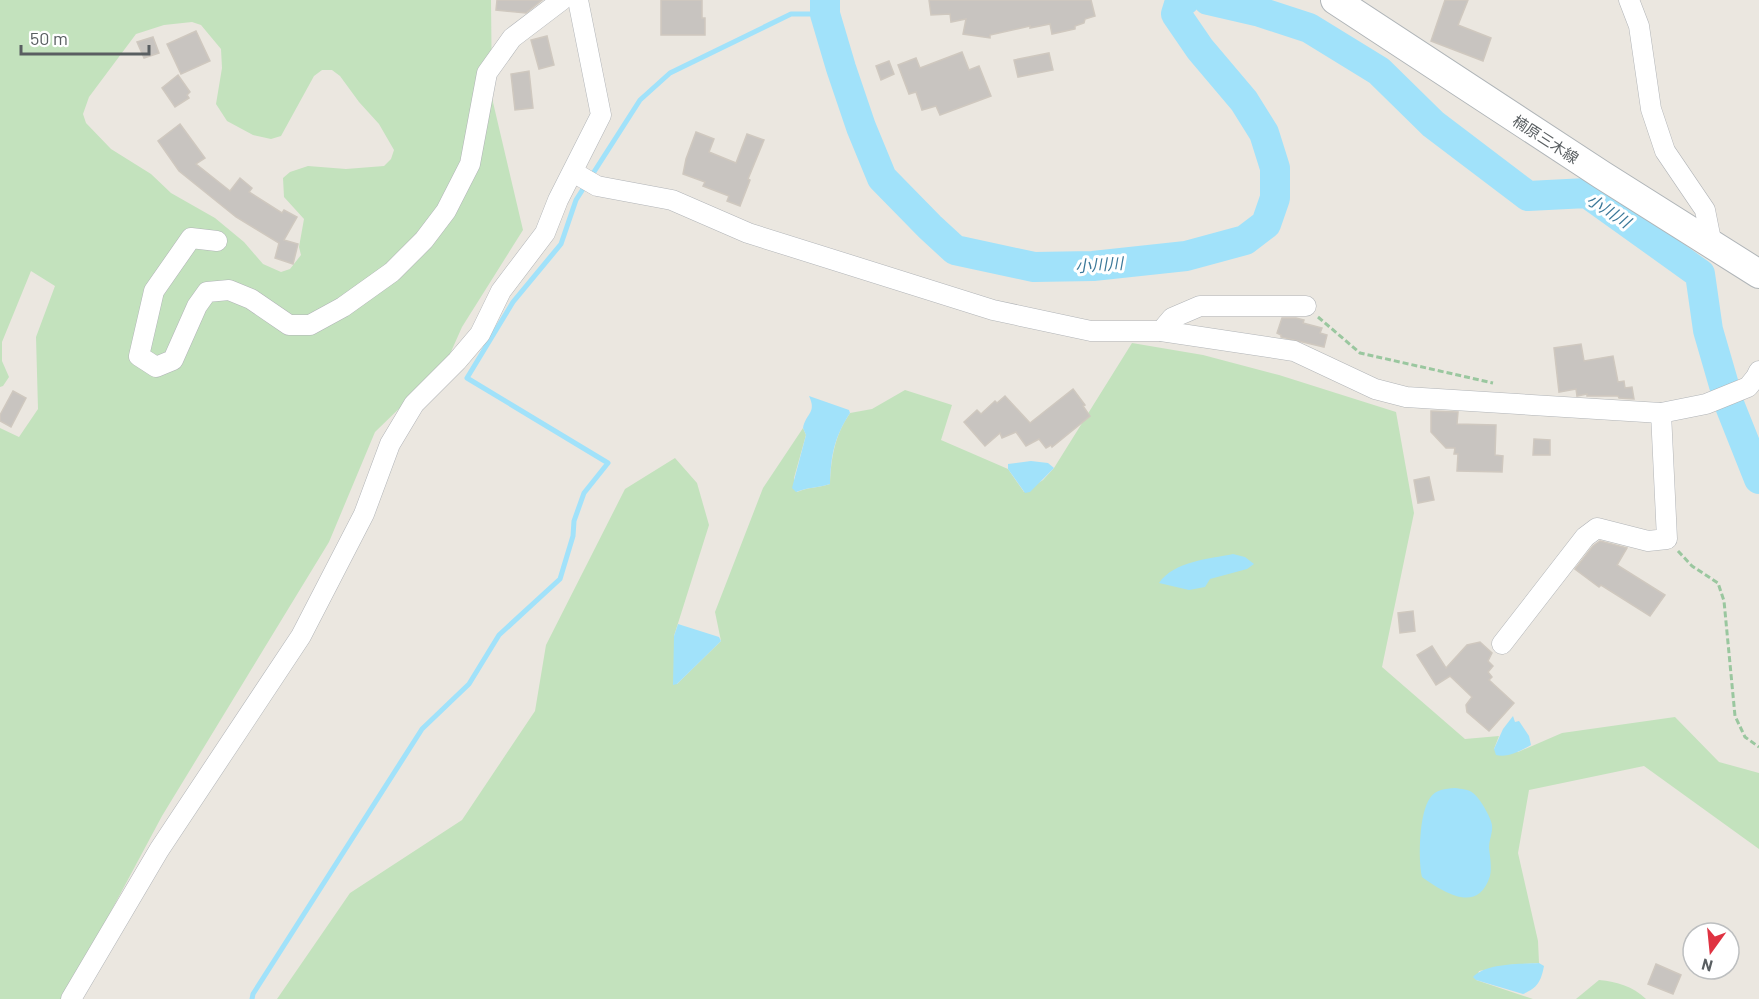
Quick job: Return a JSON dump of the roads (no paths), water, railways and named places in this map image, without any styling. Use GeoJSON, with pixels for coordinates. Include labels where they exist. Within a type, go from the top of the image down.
{"type":"FeatureCollection","features":[{"type":"Feature","properties":{"kind":"main road","name":"楠原三木線"},"geometry":{"type":"LineString","coordinates":[[1335,0],[1602,175],[1759,274]]}},
{"type":"Feature","properties":{"kind":"street"},"geometry":{"type":"LineString","coordinates":[[217,242],[191,238],[154,291],[139,356],[156,367],[173,360],[197,306],[207,292],[229,290],[251,299],[289,325],[310,324],[343,307],[392,272],[424,240],[441,218],[470,164],[487,74],[512,38],[562,0]]}},
{"type":"Feature","properties":{"kind":"street"},"geometry":{"type":"LineString","coordinates":[[71,999],[159,850],[301,636],[364,514],[390,444],[414,404],[480,334],[501,291],[545,233],[558,200],[601,115],[578,0]]}},
{"type":"Feature","properties":{"kind":"street"},"geometry":{"type":"LineString","coordinates":[[1629,0],[1639,26],[1651,109],[1665,151],[1705,210],[1712,245]]}},
{"type":"Feature","properties":{"kind":"street"},"geometry":{"type":"LineString","coordinates":[[573,172],[597,186],[672,200],[748,233],[993,310],[1091,331],[1161,331],[1294,351],[1375,389],[1406,398],[1661,413],[1706,404],[1748,387],[1759,371]]}},
{"type":"Feature","properties":{"kind":"street"},"geometry":{"type":"LineString","coordinates":[[1161,331],[1172,318],[1200,306],[1305,306]]}},
{"type":"Feature","properties":{"kind":"street"},"geometry":{"type":"LineString","coordinates":[[1502,644],[1585,537],[1598,528],[1648,541],[1667,539],[1661,413]]}},
{"type":"Feature","properties":{"kind":"water"},"geometry":{"type":"Polygon","coordinates":[[[809,396],[849,410],[850,413],[834,447],[830,484],[796,492],[792,488],[806,435],[803,428],[804,423],[812,406],[809,396]]]}},
{"type":"Feature","properties":{"kind":"water"},"geometry":{"type":"Polygon","coordinates":[[[1031,461],[1048,463],[1054,468],[1030,492],[1025,493],[1008,469],[1008,464],[1031,461]]]}},
{"type":"Feature","properties":{"kind":"water"},"geometry":{"type":"Polygon","coordinates":[[[1233,554],[1245,557],[1254,564],[1247,569],[1210,579],[1205,587],[1189,590],[1159,583],[1183,565],[1233,554]]]}},
{"type":"Feature","properties":{"kind":"water"},"geometry":{"type":"Polygon","coordinates":[[[678,624],[719,637],[721,641],[677,684],[673,685],[674,636],[678,624]]]}},
{"type":"Feature","properties":{"kind":"water"},"geometry":{"type":"Polygon","coordinates":[[[1513,716],[1515,722],[1519,721],[1529,736],[1531,745],[1509,755],[1496,755],[1494,749],[1503,729],[1513,716]]]}},
{"type":"Feature","properties":{"kind":"water"},"geometry":{"type":"Polygon","coordinates":[[[1455,788],[1475,795],[1487,812],[1492,825],[1489,848],[1490,876],[1484,888],[1477,895],[1469,897],[1450,894],[1422,877],[1420,837],[1426,805],[1435,793],[1455,788]]]}},
{"type":"Feature","properties":{"kind":"water"},"geometry":{"type":"Polygon","coordinates":[[[1539,963],[1544,966],[1540,980],[1535,987],[1523,994],[1476,980],[1473,977],[1479,972],[1495,967],[1539,963]]]}},
{"type":"Feature","properties":{"kind":"waterway","name":"小川川"},"geometry":{"type":"LineString","coordinates":[[825,0],[825,14],[841,68],[861,127],[882,178],[955,250],[1034,267],[1093,266],[1186,256],[1245,240],[1266,224],[1275,198],[1275,168],[1264,133],[1244,101],[1200,49],[1176,14],[1180,1],[1185,0]]}},
{"type":"Feature","properties":{"kind":"waterway","name":"小川川"},"geometry":{"type":"LineString","coordinates":[[1208,0],[1260,12],[1309,28],[1379,71],[1433,124],[1528,196],[1587,193],[1700,274],[1708,330],[1730,406],[1759,479]]}},
{"type":"Feature","properties":{"kind":"waterway"},"geometry":{"type":"LineString","coordinates":[[252,999],[253,994],[422,729],[469,684],[499,635],[560,579],[573,536],[574,521],[584,493],[608,463],[467,378],[513,302],[561,244],[576,200],[640,100],[670,73],[791,14],[825,14]]}}]}
